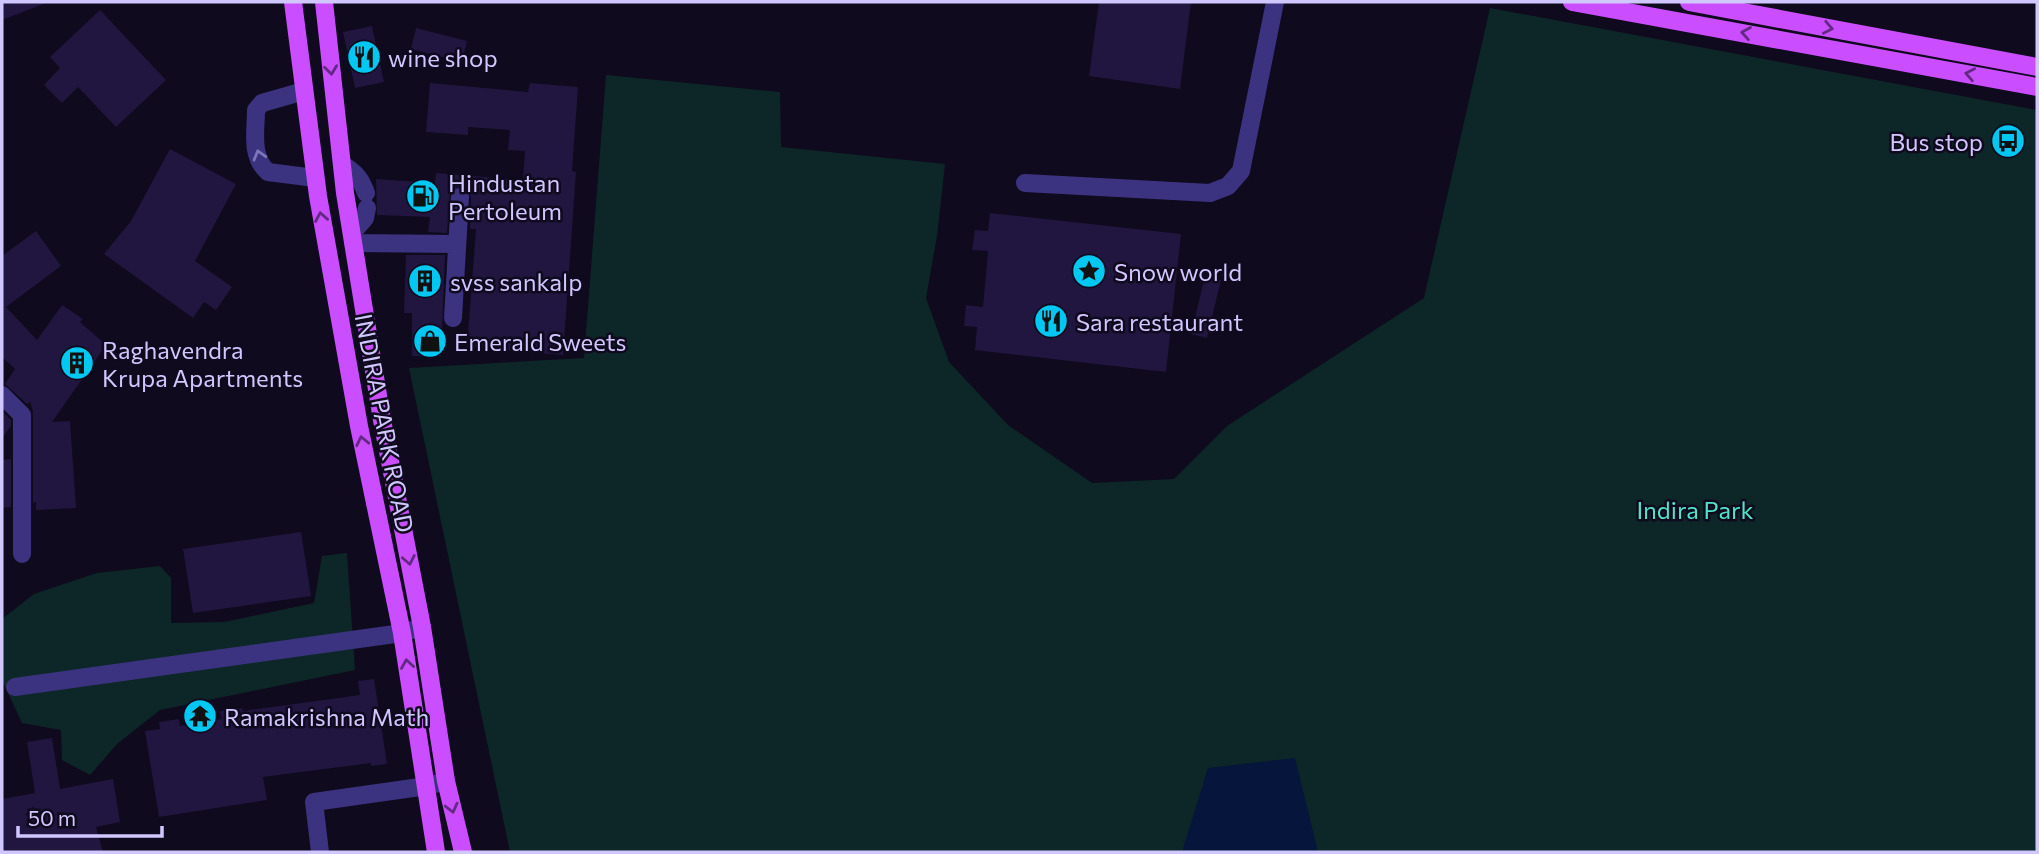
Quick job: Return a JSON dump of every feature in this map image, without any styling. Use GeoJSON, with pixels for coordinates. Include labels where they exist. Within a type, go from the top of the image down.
{"type":"FeatureCollection","features":[{"type":"Feature","properties":{"kind":"main road","name":"INDIRA PARK ROAD"},"geometry":{"type":"LineString","coordinates":[[293,2],[315,178],[359,426],[402,632],[436,852]]}},
{"type":"Feature","properties":{"kind":"main road","name":"INDIRA PARK ROAD"},"geometry":{"type":"LineString","coordinates":[[324,2],[352,238],[382,420],[422,627],[446,781],[463,852]]}},
{"type":"Feature","properties":{"kind":"main road"},"geometry":{"type":"LineString","coordinates":[[1572,2],[2037,87]]}},
{"type":"Feature","properties":{"kind":"main road"},"geometry":{"type":"LineString","coordinates":[[1689,2],[2037,67]]}},
{"type":"Feature","properties":{"kind":"street"},"geometry":{"type":"LineString","coordinates":[[1025,183],[1210,193],[1228,186],[1241,171],[1275,2]]}},
{"type":"Feature","properties":{"kind":"street"},"geometry":{"type":"LineString","coordinates":[[304,91],[262,103],[256,110],[255,151],[262,168],[268,173],[315,178]]}},
{"type":"Feature","properties":{"kind":"street"},"geometry":{"type":"LineString","coordinates":[[343,165],[356,173],[362,181],[367,200],[365,218],[352,238],[457,244]]}},
{"type":"Feature","properties":{"kind":"street"},"geometry":{"type":"LineString","coordinates":[[453,318],[460,197]]}},
{"type":"Feature","properties":{"kind":"street"},"geometry":{"type":"LineString","coordinates":[[2,395],[22,415],[22,554]]}},
{"type":"Feature","properties":{"kind":"street"},"geometry":{"type":"LineString","coordinates":[[15,687],[422,627]]}},
{"type":"Feature","properties":{"kind":"street"},"geometry":{"type":"LineString","coordinates":[[320,852],[314,802],[446,781]]}},
{"type":"Feature","properties":{"kind":"green space","name":"Indira Park"},"geometry":{"type":"Polygon","coordinates":[[[1490,8],[2037,110],[2037,852],[510,852],[409,368],[584,358],[606,75],[780,92],[781,147],[945,164],[937,236],[926,298],[949,362],[1008,425],[1092,483],[1174,479],[1227,426],[1424,298],[1490,8]]]}},
{"type":"Feature","properties":{"kind":"green space"},"geometry":{"type":"Polygon","coordinates":[[[347,553],[355,670],[160,710],[117,744],[90,775],[62,760],[61,730],[22,723],[2,680],[2,619],[34,594],[97,573],[160,566],[171,578],[171,623],[224,622],[314,603],[322,556],[347,553]]]}},
{"type":"Feature","properties":{"kind":"water"},"geometry":{"type":"Polygon","coordinates":[[[1295,758],[1318,852],[1182,852],[1208,768],[1295,758]]]}},
{"type":"Feature","properties":{"kind":"building"},"geometry":{"type":"Polygon","coordinates":[[[2,2],[45,2],[46,3],[2,20],[2,2]]]}},
{"type":"Feature","properties":{"kind":"building"},"geometry":{"type":"Polygon","coordinates":[[[1099,2],[1191,2],[1180,89],[1089,76],[1099,2]]]}},
{"type":"Feature","properties":{"kind":"building"},"geometry":{"type":"Polygon","coordinates":[[[100,10],[166,80],[116,127],[78,87],[62,103],[44,85],[60,68],[50,57],[100,10]]]}},
{"type":"Feature","properties":{"kind":"building","name":"wine shop"},"geometry":{"type":"Polygon","coordinates":[[[372,26],[384,82],[355,88],[343,32],[372,26]]]}},
{"type":"Feature","properties":{"kind":"building"},"geometry":{"type":"Polygon","coordinates":[[[416,28],[467,41],[462,62],[411,49],[416,28]]]}},
{"type":"Feature","properties":{"kind":"building"},"geometry":{"type":"Polygon","coordinates":[[[430,83],[528,92],[530,83],[578,87],[572,171],[576,172],[563,355],[467,347],[476,229],[470,229],[471,198],[467,188],[460,186],[450,191],[447,233],[428,232],[430,217],[377,215],[376,179],[435,183],[436,173],[523,180],[525,151],[508,150],[510,130],[468,127],[468,135],[426,132],[430,83]]]}},
{"type":"Feature","properties":{"kind":"building"},"geometry":{"type":"Polygon","coordinates":[[[170,149],[236,184],[195,261],[232,287],[216,310],[204,302],[193,318],[104,254],[131,221],[170,149]]]}},
{"type":"Feature","properties":{"kind":"building"},"geometry":{"type":"Polygon","coordinates":[[[990,213],[1181,234],[1166,372],[975,350],[977,327],[964,326],[966,305],[983,307],[988,251],[972,250],[975,230],[988,231],[990,213]]]}},
{"type":"Feature","properties":{"kind":"building"},"geometry":{"type":"Polygon","coordinates":[[[36,231],[61,266],[6,307],[37,340],[62,305],[83,319],[80,322],[106,345],[52,422],[70,421],[76,508],[36,510],[36,502],[33,503],[33,411],[30,402],[27,404],[5,384],[15,369],[2,357],[2,256],[36,231]]]}},
{"type":"Feature","properties":{"kind":"building","name":"svss sankalp"},"geometry":{"type":"Polygon","coordinates":[[[406,255],[445,255],[441,356],[412,356],[412,313],[404,313],[406,255]]]}},
{"type":"Feature","properties":{"kind":"building"},"geometry":{"type":"Polygon","coordinates":[[[1205,276],[1221,280],[1207,338],[1191,334],[1205,276]]]}},
{"type":"Feature","properties":{"kind":"building"},"geometry":{"type":"Polygon","coordinates":[[[2,411],[11,420],[11,426],[2,438],[2,411]]]}},
{"type":"Feature","properties":{"kind":"building"},"geometry":{"type":"Polygon","coordinates":[[[11,459],[11,507],[2,508],[2,460],[11,459]]]}},
{"type":"Feature","properties":{"kind":"building"},"geometry":{"type":"Polygon","coordinates":[[[301,532],[311,596],[193,613],[183,549],[301,532]]]}},
{"type":"Feature","properties":{"kind":"building"},"geometry":{"type":"Polygon","coordinates":[[[374,679],[387,764],[371,766],[371,763],[263,777],[267,800],[159,817],[145,731],[160,729],[159,722],[179,719],[180,726],[222,719],[220,711],[242,708],[243,711],[360,695],[358,681],[374,679]]]}},
{"type":"Feature","properties":{"kind":"building"},"geometry":{"type":"Polygon","coordinates":[[[52,738],[60,789],[113,779],[120,822],[96,827],[103,852],[2,852],[2,799],[35,793],[27,742],[52,738]]]}},
{"type":"Feature","properties":{"kind":"place","name":"wine shop"},"geometry":{"type":"Point","coordinates":[364,57]}},
{"type":"Feature","properties":{"kind":"place","name":"Bus stop"},"geometry":{"type":"Point","coordinates":[2008,141]}},
{"type":"Feature","properties":{"kind":"place","name":"Hindustan Pertoleum"},"geometry":{"type":"Point","coordinates":[423,196]}},
{"type":"Feature","properties":{"kind":"place","name":"Snow world"},"geometry":{"type":"Point","coordinates":[1089,271]}},
{"type":"Feature","properties":{"kind":"place","name":"svss sankalp"},"geometry":{"type":"Point","coordinates":[425,281]}},
{"type":"Feature","properties":{"kind":"place","name":"Sara restaurant"},"geometry":{"type":"Point","coordinates":[1051,321]}},
{"type":"Feature","properties":{"kind":"place","name":"Emerald Sweets"},"geometry":{"type":"Point","coordinates":[430,341]}},
{"type":"Feature","properties":{"kind":"place","name":"Raghavendra Krupa Apartments"},"geometry":{"type":"Point","coordinates":[77,363]}},
{"type":"Feature","properties":{"kind":"place","name":"Ramakrishna Math"},"geometry":{"type":"Point","coordinates":[200,716]}}]}
